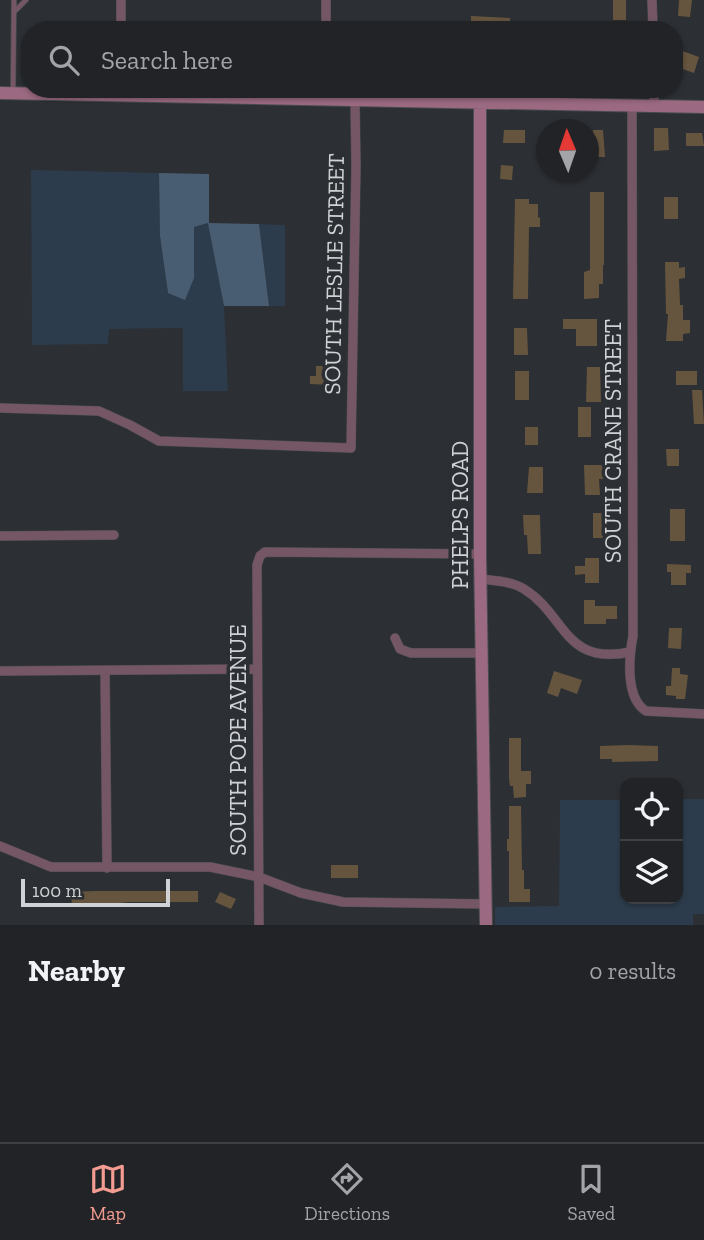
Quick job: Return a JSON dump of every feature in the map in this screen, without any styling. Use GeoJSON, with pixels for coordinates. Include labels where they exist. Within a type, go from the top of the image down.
{"type":"FeatureCollection","features":[{"type":"Feature","properties":{"kind":"street"},"geometry":{"type":"LineString","coordinates":[[121,0],[121,21]]}},
{"type":"Feature","properties":{"kind":"street"},"geometry":{"type":"LineString","coordinates":[[326,0],[326,21]]}},
{"type":"Feature","properties":{"kind":"street"},"geometry":{"type":"LineString","coordinates":[[652,0],[653,21]]}},
{"type":"Feature","properties":{"kind":"street"},"geometry":{"type":"LineString","coordinates":[[341,98],[355,101],[704,107]]}},
{"type":"Feature","properties":{"kind":"street"},"geometry":{"type":"LineString","coordinates":[[654,98],[654,107]]}},
{"type":"Feature","properties":{"kind":"street","name":"SOUTH LESLIE STREET"},"geometry":{"type":"LineString","coordinates":[[0,408],[99,411],[159,441],[351,448],[355,101]]}},
{"type":"Feature","properties":{"kind":"street","name":"PHELPS ROAD"},"geometry":{"type":"LineString","coordinates":[[480,104],[480,554],[486,925]]}},
{"type":"Feature","properties":{"kind":"street","name":"SOUTH CRANE STREET"},"geometry":{"type":"LineString","coordinates":[[632,106],[633,636],[630,652],[633,695],[638,706],[646,711],[704,714]]}},
{"type":"Feature","properties":{"kind":"street"},"geometry":{"type":"LineString","coordinates":[[0,536],[114,535]]}},
{"type":"Feature","properties":{"kind":"street","name":"SOUTH POPE AVENUE"},"geometry":{"type":"LineString","coordinates":[[259,925],[257,565],[260,556],[265,551],[480,554]]}},
{"type":"Feature","properties":{"kind":"street"},"geometry":{"type":"LineString","coordinates":[[481,579],[505,581],[524,589],[573,642],[590,651],[611,656],[630,652]]}},
{"type":"Feature","properties":{"kind":"street"},"geometry":{"type":"LineString","coordinates":[[395,638],[400,649],[411,653],[483,653]]}},
{"type":"Feature","properties":{"kind":"street"},"geometry":{"type":"LineString","coordinates":[[0,671],[257,668]]}},
{"type":"Feature","properties":{"kind":"street"},"geometry":{"type":"LineString","coordinates":[[106,671],[107,867]]}},
{"type":"Feature","properties":{"kind":"street"},"geometry":{"type":"LineString","coordinates":[[0,846],[51,867],[210,867],[258,877],[301,893],[343,902],[486,904]]}},
{"type":"Feature","properties":{"kind":"lane"},"geometry":{"type":"LineString","coordinates":[[7,93],[14,0]]}},
{"type":"Feature","properties":{"kind":"lane"},"geometry":{"type":"LineString","coordinates":[[14,11],[22,7],[26,0]]}},
{"type":"Feature","properties":{"kind":"shaded area"},"geometry":{"type":"Polygon","coordinates":[[[31,170],[159,173],[160,236],[168,293],[194,278],[194,226],[209,223],[224,306],[228,391],[183,391],[183,328],[109,329],[108,344],[32,345],[31,170]]]}},
{"type":"Feature","properties":{"kind":"shaded area"},"geometry":{"type":"Polygon","coordinates":[[[159,173],[209,174],[209,223],[259,224],[269,306],[224,306],[208,223],[194,227],[194,278],[185,300],[168,293],[160,236],[159,173]]]}},
{"type":"Feature","properties":{"kind":"shaded area"},"geometry":{"type":"Polygon","coordinates":[[[259,224],[285,225],[285,306],[269,306],[259,224]]]}},
{"type":"Feature","properties":{"kind":"shaded area"},"geometry":{"type":"Polygon","coordinates":[[[683,799],[704,799],[704,914],[693,914],[693,925],[495,925],[495,907],[559,906],[560,800],[620,800],[620,904],[683,904],[683,799]]]}},
{"type":"Feature","properties":{"kind":"building"},"geometry":{"type":"Polygon","coordinates":[[[613,0],[626,0],[626,20],[613,20],[613,0]]]}},
{"type":"Feature","properties":{"kind":"building"},"geometry":{"type":"Polygon","coordinates":[[[679,0],[692,0],[690,17],[678,16],[679,0]]]}},
{"type":"Feature","properties":{"kind":"building"},"geometry":{"type":"Polygon","coordinates":[[[471,16],[510,18],[510,21],[471,21],[471,16]]]}},
{"type":"Feature","properties":{"kind":"building"},"geometry":{"type":"Polygon","coordinates":[[[683,51],[699,57],[694,73],[683,69],[683,51]]]}},
{"type":"Feature","properties":{"kind":"building"},"geometry":{"type":"Polygon","coordinates":[[[654,128],[668,128],[669,150],[654,151],[654,128]]]}},
{"type":"Feature","properties":{"kind":"building"},"geometry":{"type":"Polygon","coordinates":[[[504,130],[525,130],[525,143],[503,143],[504,130]]]}},
{"type":"Feature","properties":{"kind":"building"},"geometry":{"type":"Polygon","coordinates":[[[599,130],[603,130],[605,157],[599,157],[599,130]]]}},
{"type":"Feature","properties":{"kind":"building"},"geometry":{"type":"Polygon","coordinates":[[[686,133],[702,133],[704,146],[686,146],[686,133]]]}},
{"type":"Feature","properties":{"kind":"building"},"geometry":{"type":"Polygon","coordinates":[[[501,165],[513,166],[512,180],[500,179],[501,165]]]}},
{"type":"Feature","properties":{"kind":"building"},"geometry":{"type":"Polygon","coordinates":[[[590,192],[604,192],[603,284],[599,284],[599,298],[584,299],[584,272],[590,270],[590,192]]]}},
{"type":"Feature","properties":{"kind":"building"},"geometry":{"type":"Polygon","coordinates":[[[664,197],[678,197],[678,219],[664,219],[664,197]]]}},
{"type":"Feature","properties":{"kind":"building"},"geometry":{"type":"Polygon","coordinates":[[[515,199],[529,199],[529,204],[538,204],[538,218],[540,217],[540,227],[529,227],[528,299],[513,299],[515,199]]]}},
{"type":"Feature","properties":{"kind":"building"},"geometry":{"type":"Polygon","coordinates":[[[665,262],[679,262],[679,268],[685,267],[685,278],[679,279],[680,305],[683,305],[683,320],[690,320],[690,333],[683,334],[683,341],[666,341],[668,314],[665,262]]]}},
{"type":"Feature","properties":{"kind":"building"},"geometry":{"type":"Polygon","coordinates":[[[563,319],[597,319],[597,346],[576,346],[576,329],[563,329],[563,319]]]}},
{"type":"Feature","properties":{"kind":"building"},"geometry":{"type":"Polygon","coordinates":[[[514,328],[527,328],[528,355],[514,355],[514,328]]]}},
{"type":"Feature","properties":{"kind":"building"},"geometry":{"type":"Polygon","coordinates":[[[316,366],[330,366],[330,385],[310,384],[310,376],[316,376],[316,366]]]}},
{"type":"Feature","properties":{"kind":"building"},"geometry":{"type":"Polygon","coordinates":[[[587,367],[600,367],[601,402],[586,402],[587,367]]]}},
{"type":"Feature","properties":{"kind":"building"},"geometry":{"type":"Polygon","coordinates":[[[515,371],[529,371],[529,400],[515,400],[515,371]]]}},
{"type":"Feature","properties":{"kind":"building"},"geometry":{"type":"Polygon","coordinates":[[[676,371],[697,371],[697,385],[676,385],[676,371]]]}},
{"type":"Feature","properties":{"kind":"building"},"geometry":{"type":"Polygon","coordinates":[[[692,390],[702,390],[704,424],[694,424],[692,390]]]}},
{"type":"Feature","properties":{"kind":"building"},"geometry":{"type":"Polygon","coordinates":[[[578,407],[591,407],[591,437],[578,437],[578,407]]]}},
{"type":"Feature","properties":{"kind":"building"},"geometry":{"type":"Polygon","coordinates":[[[525,427],[538,427],[538,445],[525,445],[525,427]]]}},
{"type":"Feature","properties":{"kind":"building"},"geometry":{"type":"Polygon","coordinates":[[[666,449],[679,449],[679,466],[667,466],[666,449]]]}},
{"type":"Feature","properties":{"kind":"building"},"geometry":{"type":"Polygon","coordinates":[[[584,465],[604,465],[604,479],[599,479],[600,495],[585,495],[584,465]]]}},
{"type":"Feature","properties":{"kind":"building"},"geometry":{"type":"Polygon","coordinates":[[[529,467],[543,467],[543,493],[527,493],[529,467]]]}},
{"type":"Feature","properties":{"kind":"building"},"geometry":{"type":"Polygon","coordinates":[[[670,509],[685,509],[685,541],[670,541],[670,509]]]}},
{"type":"Feature","properties":{"kind":"building"},"geometry":{"type":"Polygon","coordinates":[[[593,513],[606,513],[608,538],[593,538],[593,513]]]}},
{"type":"Feature","properties":{"kind":"building"},"geometry":{"type":"Polygon","coordinates":[[[523,515],[540,515],[541,554],[528,554],[523,515]]]}},
{"type":"Feature","properties":{"kind":"building"},"geometry":{"type":"Polygon","coordinates":[[[585,558],[599,558],[599,583],[585,583],[585,574],[575,575],[575,566],[585,566],[585,558]]]}},
{"type":"Feature","properties":{"kind":"building"},"geometry":{"type":"Polygon","coordinates":[[[667,564],[691,565],[691,573],[686,573],[686,585],[671,585],[671,572],[667,572],[667,564]]]}},
{"type":"Feature","properties":{"kind":"building"},"geometry":{"type":"Polygon","coordinates":[[[584,600],[595,600],[595,606],[617,606],[617,619],[606,619],[606,624],[584,624],[584,600]]]}},
{"type":"Feature","properties":{"kind":"building"},"geometry":{"type":"Polygon","coordinates":[[[669,628],[682,628],[681,649],[668,648],[669,628]]]}},
{"type":"Feature","properties":{"kind":"building"},"geometry":{"type":"Polygon","coordinates":[[[672,668],[680,668],[680,674],[688,675],[685,699],[666,695],[666,686],[671,686],[672,668]]]}},
{"type":"Feature","properties":{"kind":"building"},"geometry":{"type":"Polygon","coordinates":[[[554,671],[582,680],[577,694],[561,688],[558,697],[547,693],[554,671]]]}},
{"type":"Feature","properties":{"kind":"building"},"geometry":{"type":"Polygon","coordinates":[[[509,738],[521,738],[521,771],[531,771],[531,784],[526,784],[526,797],[514,798],[513,786],[510,786],[509,738]]]}},
{"type":"Feature","properties":{"kind":"building"},"geometry":{"type":"Polygon","coordinates":[[[600,746],[658,746],[658,761],[612,762],[612,759],[600,759],[600,746]]]}},
{"type":"Feature","properties":{"kind":"building"},"geometry":{"type":"Polygon","coordinates":[[[509,806],[521,806],[522,870],[524,889],[530,889],[530,902],[509,902],[509,806]]]}},
{"type":"Feature","properties":{"kind":"building"},"geometry":{"type":"Polygon","coordinates":[[[331,865],[358,865],[358,878],[331,878],[331,865]]]}},
{"type":"Feature","properties":{"kind":"building"},"geometry":{"type":"Polygon","coordinates":[[[198,891],[198,902],[130,902],[72,907],[71,892],[198,891]]]}},
{"type":"Feature","properties":{"kind":"building"},"geometry":{"type":"Polygon","coordinates":[[[220,892],[236,899],[231,909],[215,902],[220,892]]]}}]}
